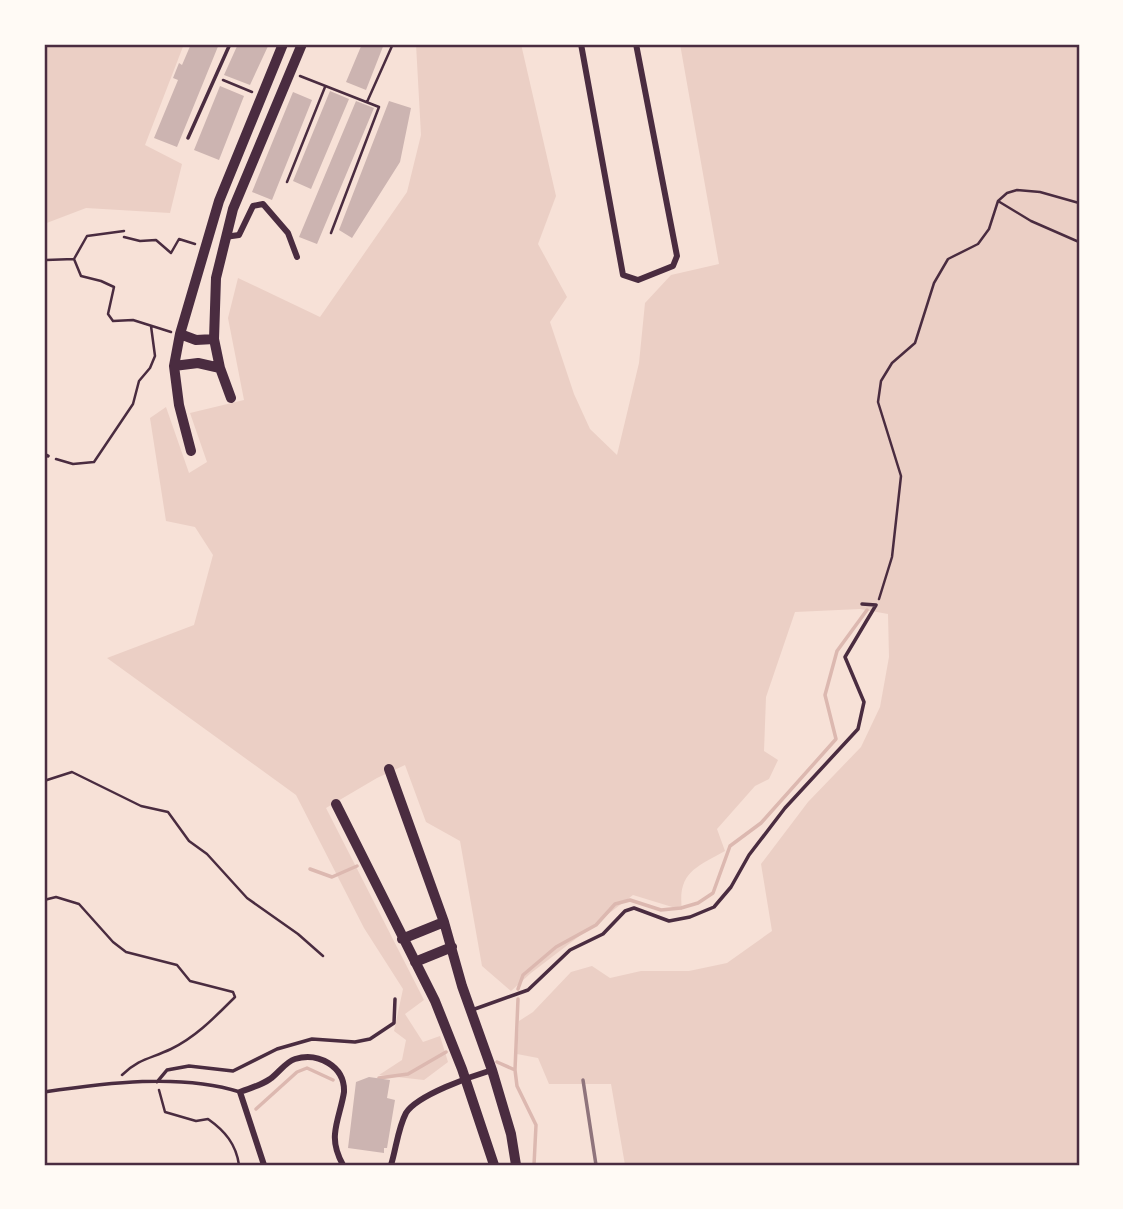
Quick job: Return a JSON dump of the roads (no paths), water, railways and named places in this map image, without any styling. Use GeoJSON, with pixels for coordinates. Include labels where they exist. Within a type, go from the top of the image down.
{"type":"FeatureCollection","features":[{"type":"Feature","properties":{"kind":"main road"},"geometry":{"type":"LineString","coordinates":[[191,451],[179,405],[174,366],[180,334],[219,201],[283,44]]}},
{"type":"Feature","properties":{"kind":"main road"},"geometry":{"type":"LineString","coordinates":[[231,398],[220,368],[214,339],[216,278],[233,209],[302,44]]}},
{"type":"Feature","properties":{"kind":"main road"},"geometry":{"type":"LineString","coordinates":[[180,334],[196,340],[214,339]]}},
{"type":"Feature","properties":{"kind":"main road"},"geometry":{"type":"LineString","coordinates":[[174,366],[198,363],[220,368]]}},
{"type":"Feature","properties":{"kind":"main road"},"geometry":{"type":"LineString","coordinates":[[389,769],[444,922],[470,1011],[492,1070],[511,1135],[516,1165]]}},
{"type":"Feature","properties":{"kind":"main road"},"geometry":{"type":"LineString","coordinates":[[335,804],[435,1001],[465,1078],[494,1165]]}},
{"type":"Feature","properties":{"kind":"main road"},"geometry":{"type":"LineString","coordinates":[[402,939],[444,922]]}},
{"type":"Feature","properties":{"kind":"main road"},"geometry":{"type":"LineString","coordinates":[[415,962],[452,947]]}},
{"type":"Feature","properties":{"kind":"street"},"geometry":{"type":"LineString","coordinates":[[580,44],[623,275],[638,279],[673,266],[677,256],[636,44]]}},
{"type":"Feature","properties":{"kind":"street"},"geometry":{"type":"LineString","coordinates":[[225,237],[239,234],[253,206],[263,204],[288,233],[297,257]]}},
{"type":"Feature","properties":{"kind":"street"},"geometry":{"type":"LineString","coordinates":[[264,1165],[240,1092],[268,1081],[293,1059],[315,1057],[327,1061],[343,1080],[344,1092],[334,1137],[342,1165]]}},
{"type":"Feature","properties":{"kind":"street"},"geometry":{"type":"LineString","coordinates":[[391,1165],[405,1114],[413,1105],[465,1078],[492,1070]]}},
{"type":"Feature","properties":{"kind":"lane"},"geometry":{"type":"LineString","coordinates":[[188,138],[230,44]]}},
{"type":"Feature","properties":{"kind":"lane"},"geometry":{"type":"LineString","coordinates":[[470,1011],[528,990],[570,950],[603,934],[625,911],[634,908],[669,921],[690,917],[714,907],[731,887],[749,855],[785,808],[858,729],[864,702],[845,657],[876,605],[862,604]]}},
{"type":"Feature","properties":{"kind":"lane"},"geometry":{"type":"LineString","coordinates":[[157,1082],[167,1070],[189,1066],[233,1071],[276,1049],[312,1039],[355,1042],[370,1040],[394,1023],[395,999]]}},
{"type":"Feature","properties":{"kind":"lane"},"geometry":{"type":"LineString","coordinates":[[44,1092],[157,1082],[215,1084],[240,1092]]}},
{"type":"Feature","properties":{"kind":"waterway"},"geometry":{"type":"LineString","coordinates":[[518,989],[523,975],[556,947],[596,925],[615,904],[630,900],[661,910],[681,908],[698,903],[713,893],[730,846],[761,823],[836,739],[825,695],[837,651],[867,610]]}},
{"type":"Feature","properties":{"kind":"waterway"},"geometry":{"type":"LineString","coordinates":[[310,869],[332,877],[357,866]]}},
{"type":"Feature","properties":{"kind":"waterway"},"geometry":{"type":"LineString","coordinates":[[515,1070],[518,999]]}},
{"type":"Feature","properties":{"kind":"waterway"},"geometry":{"type":"LineString","coordinates":[[379,1078],[408,1074],[446,1052]]}},
{"type":"Feature","properties":{"kind":"waterway"},"geometry":{"type":"LineString","coordinates":[[497,1062],[515,1070],[517,1086],[536,1125],[534,1165]]}},
{"type":"Feature","properties":{"kind":"waterway"},"geometry":{"type":"LineString","coordinates":[[256,1109],[297,1072],[307,1068],[333,1080]]}},
{"type":"Feature","properties":{"kind":"railway"},"geometry":{"type":"LineString","coordinates":[[583,1080],[596,1165]]}}]}
